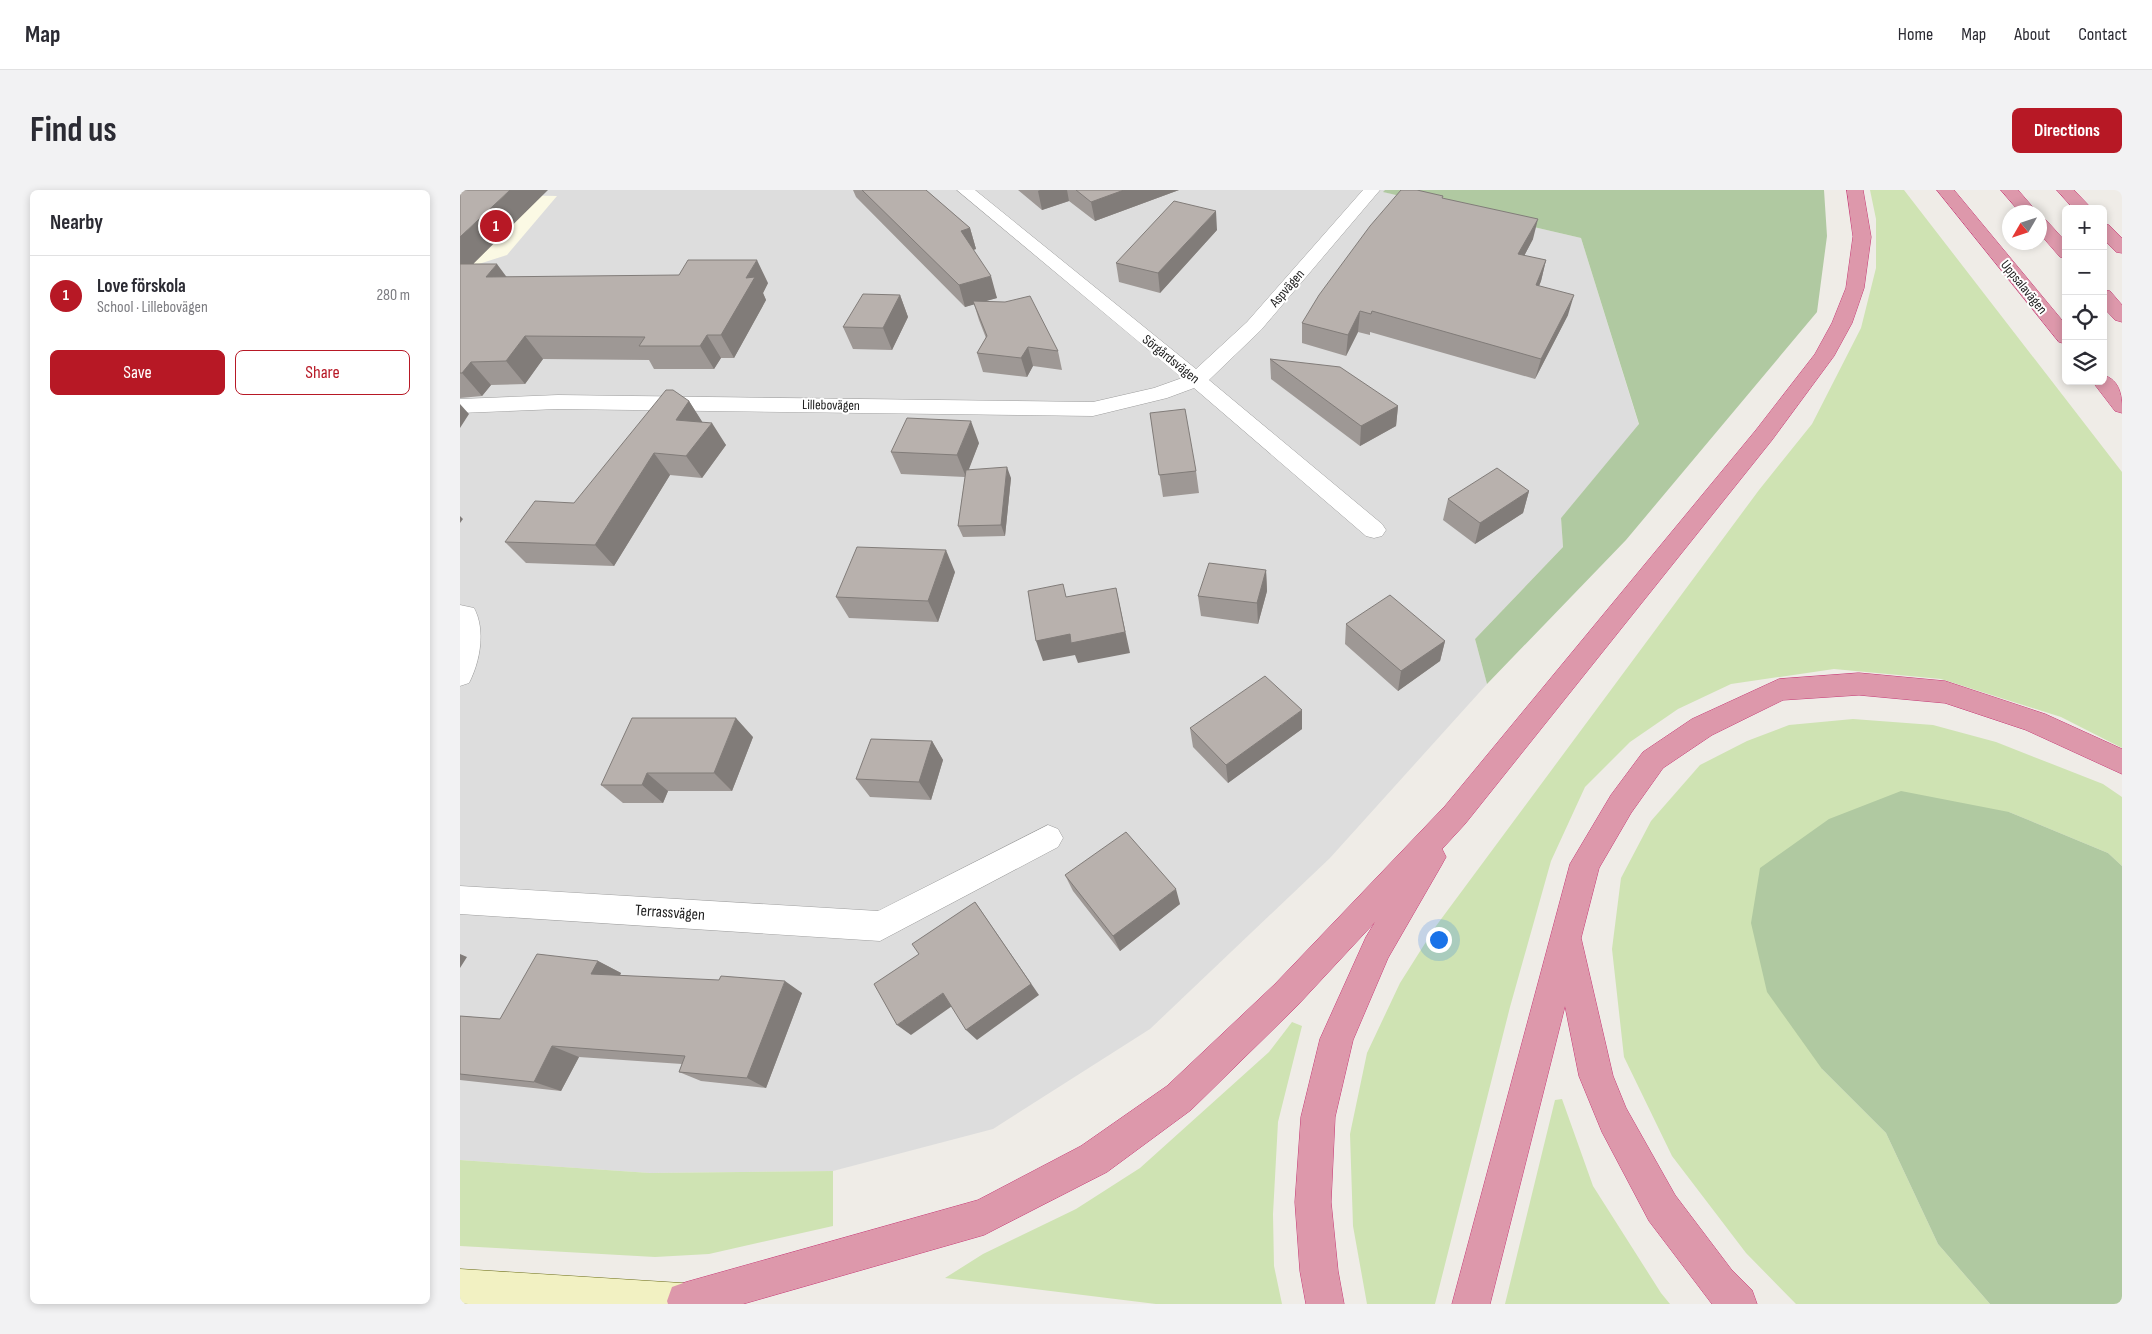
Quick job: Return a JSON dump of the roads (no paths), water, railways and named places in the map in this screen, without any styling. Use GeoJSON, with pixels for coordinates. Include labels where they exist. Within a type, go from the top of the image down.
{"type":"FeatureCollection","features":[{"type":"Feature","properties":{"kind":"highway"},"geometry":{"type":"LineString","coordinates":[[699,1302],[984,1217],[1094,1159],[1186,1091],[1286,995],[1455,815],[1758,442],[1824,356],[1842,323],[1855,288],[1862,238],[1855,190]]}},
{"type":"Feature","properties":{"kind":"highway","name":"Uppsalavägen"},"geometry":{"type":"LineString","coordinates":[[1945,190],[2062,333]]}},
{"type":"Feature","properties":{"kind":"highway"},"geometry":{"type":"LineString","coordinates":[[2009,190],[2023,205]]}},
{"type":"Feature","properties":{"kind":"highway"},"geometry":{"type":"LineString","coordinates":[[2065,190],[2080,205]]}},
{"type":"Feature","properties":{"kind":"highway"},"geometry":{"type":"LineString","coordinates":[[2047,232],[2063,250]]}},
{"type":"Feature","properties":{"kind":"highway"},"geometry":{"type":"LineString","coordinates":[[2107,233],[2122,248]]}},
{"type":"Feature","properties":{"kind":"highway"},"geometry":{"type":"LineString","coordinates":[[2107,299],[2122,316]]}},
{"type":"Feature","properties":{"kind":"highway"},"geometry":{"type":"LineString","coordinates":[[2105,385],[2122,406]]}},
{"type":"Feature","properties":{"kind":"highway"},"geometry":{"type":"LineString","coordinates":[[1471,1304],[1584,864],[1620,804],[1652,760],[1702,726],[1779,690],[1858,684],[1945,692],[2035,722],[2122,762]]}},
{"type":"Feature","properties":{"kind":"highway"},"geometry":{"type":"LineString","coordinates":[[1325,1304],[1319,1271],[1313,1202],[1318,1117],[1337,1039],[1377,948],[1455,815]]}},
{"type":"Feature","properties":{"kind":"highway"},"geometry":{"type":"LineString","coordinates":[[1566,936],[1596,1076],[1614,1120],[1662,1208],[1718,1282],[1738,1304]]}},
{"type":"Feature","properties":{"kind":"main road"},"geometry":{"type":"LineString","coordinates":[[460,1288],[699,1302]]}},
{"type":"Feature","properties":{"kind":"street","name":"Sörgårdsvägen"},"geometry":{"type":"LineString","coordinates":[[964,190],[1197,380],[1374,530]]}},
{"type":"Feature","properties":{"kind":"street","name":"Aspvägen"},"geometry":{"type":"LineString","coordinates":[[1197,380],[1254,326],[1372,190]]}},
{"type":"Feature","properties":{"kind":"street","name":"Lillebovägen"},"geometry":{"type":"LineString","coordinates":[[460,406],[558,402],[1094,409],[1160,394],[1197,380]]}},
{"type":"Feature","properties":{"kind":"street"},"geometry":{"type":"LineString","coordinates":[[460,614],[465,615],[468,648],[460,676]]}},
{"type":"Feature","properties":{"kind":"street","name":"Terrassvägen"},"geometry":{"type":"LineString","coordinates":[[460,900],[880,926],[1048,838]]}},
{"type":"Feature","properties":{"kind":"place","name":"Love förskola"},"geometry":{"type":"Point","coordinates":[496,226]}}]}
